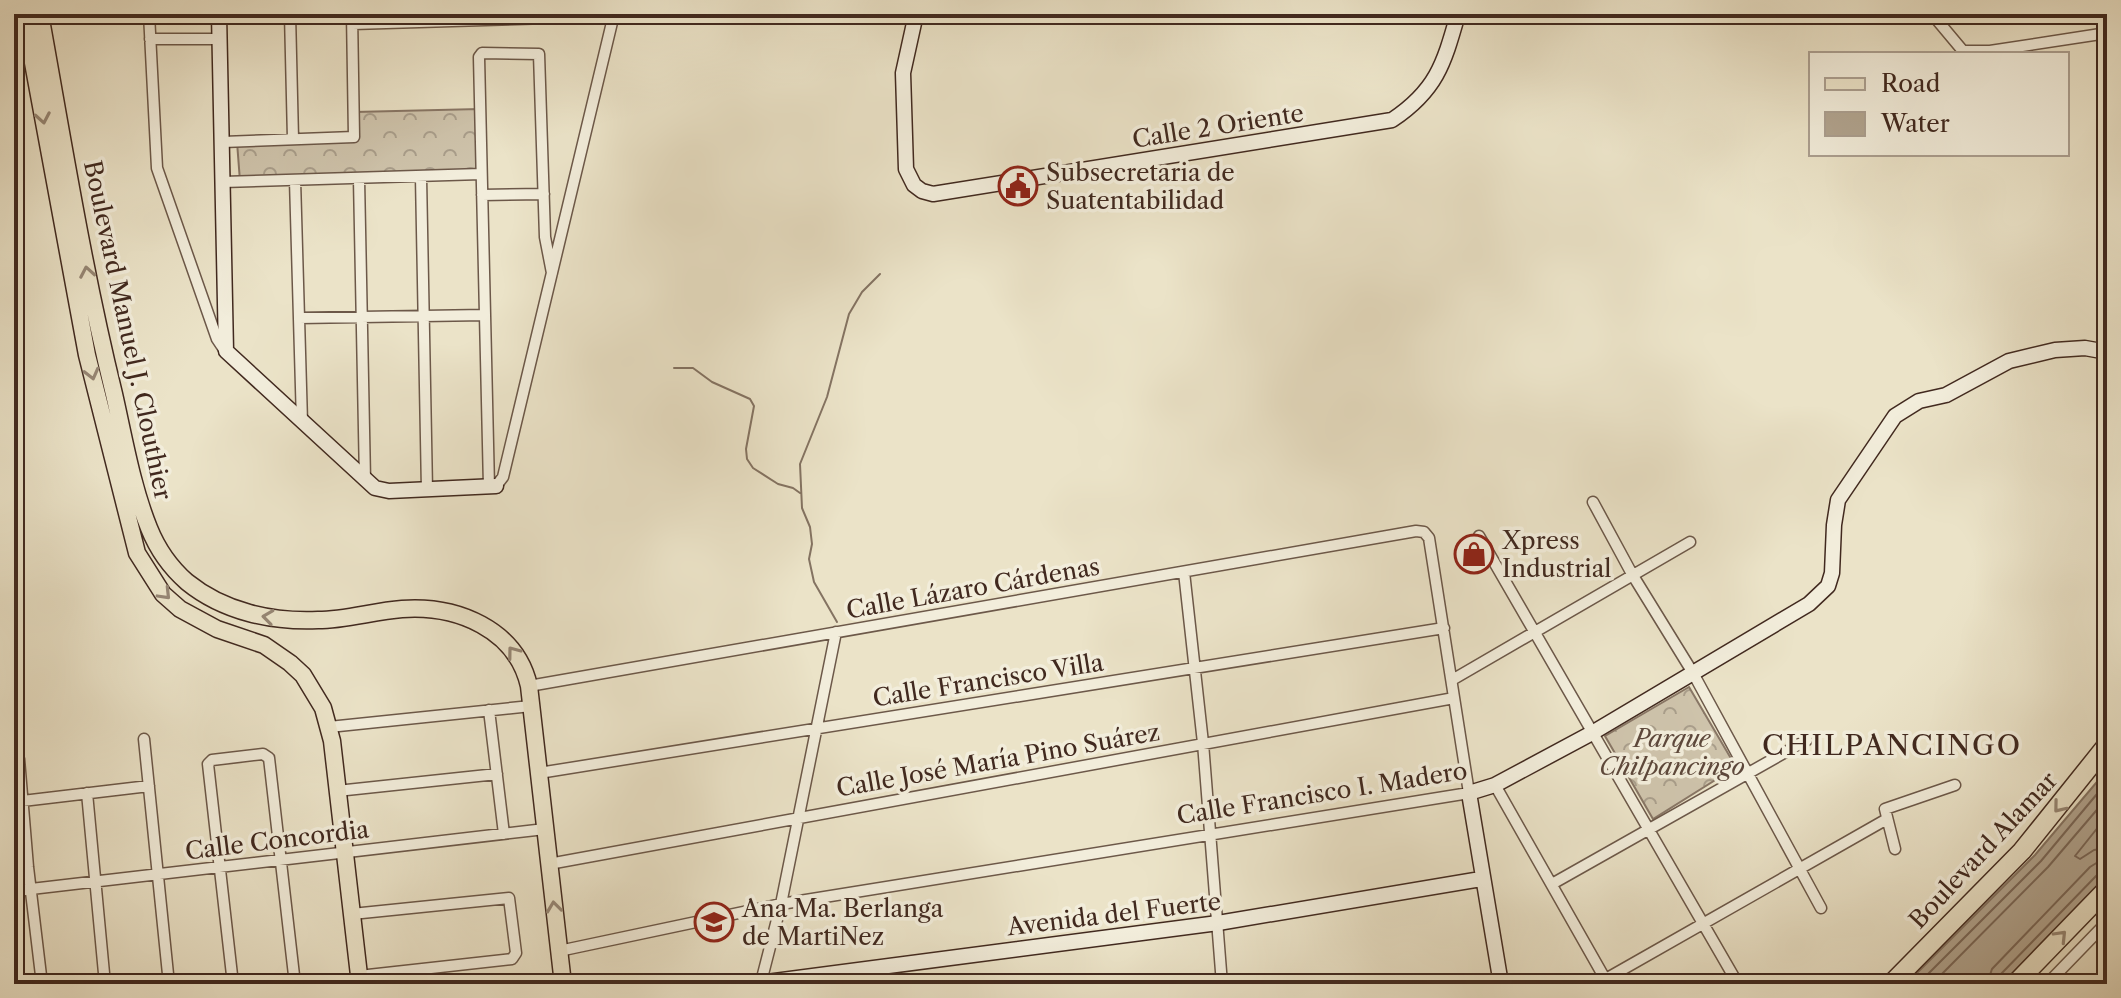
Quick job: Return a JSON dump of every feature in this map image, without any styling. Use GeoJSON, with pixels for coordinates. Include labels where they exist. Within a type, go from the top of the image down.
{"type":"FeatureCollection","features":[{"type":"Feature","properties":{"kind":"highway","name":"Boulevard Alamar"},"geometry":{"type":"LineString","coordinates":[[1891,984],[2022,851],[2107,745]]}},
{"type":"Feature","properties":{"kind":"highway"},"geometry":{"type":"LineString","coordinates":[[2015,984],[2107,889]]}},
{"type":"Feature","properties":{"kind":"main road","name":"Boulevard Manuel J. Clouthier"},"geometry":{"type":"LineString","coordinates":[[24,14],[87,355],[137,553],[155,584],[180,609],[217,629],[264,645],[290,663],[312,687],[329,727],[359,980]]}},
{"type":"Feature","properties":{"kind":"main road","name":"Boulevard Manuel J. Clouthier"},"geometry":{"type":"LineString","coordinates":[[40,14],[100,336],[143,512],[154,538],[188,583],[219,602],[263,617],[321,620],[417,608],[460,615],[498,634],[509,645],[525,669],[529,686],[563,984]]}},
{"type":"Feature","properties":{"kind":"street"},"geometry":{"type":"LineString","coordinates":[[149,14],[157,168],[217,339],[302,422],[365,480],[381,490],[492,487],[503,477],[614,15],[352,19],[354,137],[223,142]]}},
{"type":"Feature","properties":{"kind":"street"},"geometry":{"type":"LineString","coordinates":[[219,14],[226,351]]}},
{"type":"Feature","properties":{"kind":"street"},"geometry":{"type":"LineString","coordinates":[[290,14],[293,139]]}},
{"type":"Feature","properties":{"kind":"street","name":"Calle 2 Oriente"},"geometry":{"type":"LineString","coordinates":[[916,14],[903,73],[906,169],[914,185],[933,194],[1392,120],[1427,91],[1444,64],[1458,14]]}},
{"type":"Feature","properties":{"kind":"street"},"geometry":{"type":"LineString","coordinates":[[1932,14],[1963,51],[1990,51],[2107,33]]}},
{"type":"Feature","properties":{"kind":"street"},"geometry":{"type":"LineString","coordinates":[[150,39],[220,39]]}},
{"type":"Feature","properties":{"kind":"street"},"geometry":{"type":"LineString","coordinates":[[492,487],[480,55],[538,53],[545,246],[552,273]]}},
{"type":"Feature","properties":{"kind":"street"},"geometry":{"type":"LineString","coordinates":[[223,182],[481,174]]}},
{"type":"Feature","properties":{"kind":"street"},"geometry":{"type":"LineString","coordinates":[[421,177],[427,490]]}},
{"type":"Feature","properties":{"kind":"street"},"geometry":{"type":"LineString","coordinates":[[359,179],[365,480]]}},
{"type":"Feature","properties":{"kind":"street"},"geometry":{"type":"LineString","coordinates":[[295,180],[302,422]]}},
{"type":"Feature","properties":{"kind":"street"},"geometry":{"type":"LineString","coordinates":[[482,195],[544,194]]}},
{"type":"Feature","properties":{"kind":"street"},"geometry":{"type":"LineString","coordinates":[[299,318],[485,315]]}},
{"type":"Feature","properties":{"kind":"street","name":"Calle Francisco I. Madero"},"geometry":{"type":"LineString","coordinates":[[559,951],[781,904],[1469,793],[1495,785],[1592,733],[1809,604],[1828,586],[1832,573],[1838,500],[1895,416],[1919,401],[1946,395],[2009,361],[2055,350],[2085,348],[2107,352]]}},
{"type":"Feature","properties":{"kind":"street"},"geometry":{"type":"LineString","coordinates":[[1593,502],[1632,574],[1693,673],[1821,908]]}},
{"type":"Feature","properties":{"kind":"street","name":"Calle Lázaro Cárdenas"},"geometry":{"type":"LineString","coordinates":[[529,686],[1416,531],[1424,532],[1429,538],[1444,628]]}},
{"type":"Feature","properties":{"kind":"street"},"geometry":{"type":"LineString","coordinates":[[1479,536],[1738,984]]}},
{"type":"Feature","properties":{"kind":"street"},"geometry":{"type":"LineString","coordinates":[[1452,680],[1690,542]]}},
{"type":"Feature","properties":{"kind":"street"},"geometry":{"type":"LineString","coordinates":[[1184,572],[1203,743],[1222,984]]}},
{"type":"Feature","properties":{"kind":"street"},"geometry":{"type":"LineString","coordinates":[[1444,628],[1481,879],[1501,984]]}},
{"type":"Feature","properties":{"kind":"street","name":"Calle Francisco Villa"},"geometry":{"type":"LineString","coordinates":[[539,773],[1444,628]]}},
{"type":"Feature","properties":{"kind":"street"},"geometry":{"type":"LineString","coordinates":[[756,983],[781,904],[836,632]]}},
{"type":"Feature","properties":{"kind":"street","name":"Calle José María Pino Suárez"},"geometry":{"type":"LineString","coordinates":[[549,864],[1454,698]]}},
{"type":"Feature","properties":{"kind":"street"},"geometry":{"type":"LineString","coordinates":[[329,727],[531,706]]}},
{"type":"Feature","properties":{"kind":"street"},"geometry":{"type":"LineString","coordinates":[[489,710],[504,834]]}},
{"type":"Feature","properties":{"kind":"street"},"geometry":{"type":"LineString","coordinates":[[144,739],[169,984]]}},
{"type":"Feature","properties":{"kind":"street"},"geometry":{"type":"LineString","coordinates":[[1552,884],[1807,740]]}},
{"type":"Feature","properties":{"kind":"street"},"geometry":{"type":"LineString","coordinates":[[233,984],[209,761],[267,755],[295,984]]}},
{"type":"Feature","properties":{"kind":"street"},"geometry":{"type":"LineString","coordinates":[[19,759],[18,802],[42,984]]}},
{"type":"Feature","properties":{"kind":"street"},"geometry":{"type":"LineString","coordinates":[[337,791],[497,774]]}},
{"type":"Feature","properties":{"kind":"street"},"geometry":{"type":"LineString","coordinates":[[1495,785],[1604,982],[1887,819]]}},
{"type":"Feature","properties":{"kind":"street"},"geometry":{"type":"LineString","coordinates":[[1895,849],[1885,809],[1955,785]]}},
{"type":"Feature","properties":{"kind":"street"},"geometry":{"type":"LineString","coordinates":[[18,802],[149,786]]}},
{"type":"Feature","properties":{"kind":"street"},"geometry":{"type":"LineString","coordinates":[[87,793],[105,984]]}},
{"type":"Feature","properties":{"kind":"street","name":"Calle Concordia"},"geometry":{"type":"LineString","coordinates":[[14,891],[545,829]]}},
{"type":"Feature","properties":{"kind":"street"},"geometry":{"type":"LineString","coordinates":[[14,868],[28,867]]}},
{"type":"Feature","properties":{"kind":"street","name":"Avenida del Fuerte"},"geometry":{"type":"LineString","coordinates":[[756,983],[1218,923],[1481,879]]}},
{"type":"Feature","properties":{"kind":"street"},"geometry":{"type":"LineString","coordinates":[[352,914],[509,898],[515,957],[359,980]]}},
{"type":"Feature","properties":{"kind":"street"},"geometry":{"type":"LineString","coordinates":[[2047,984],[2107,922]]}},
{"type":"Feature","properties":{"kind":"street"},"geometry":{"type":"LineString","coordinates":[[868,968],[870,984]]}},
{"type":"Feature","properties":{"kind":"green space"},"geometry":{"type":"Polygon","coordinates":[[[479,109],[480,174],[240,181],[237,142],[355,139],[355,112],[479,109]]]}},
{"type":"Feature","properties":{"kind":"green space","name":"Parque Chilpancingo"},"geometry":{"type":"Polygon","coordinates":[[[1689,687],[1736,767],[1653,819],[1605,736],[1689,687]]]}},
{"type":"Feature","properties":{"kind":"water"},"geometry":{"type":"Polygon","coordinates":[[[2107,770],[2107,875],[2087,899],[2002,984],[1906,984],[2035,855],[2107,770]]]}},
{"type":"Feature","properties":{"kind":"waterway"},"geometry":{"type":"LineString","coordinates":[[837,622],[814,582],[809,559],[812,544],[810,527],[802,508],[800,464],[827,397],[849,314],[862,292],[880,274]]}},
{"type":"Feature","properties":{"kind":"waterway"},"geometry":{"type":"LineString","coordinates":[[674,368],[693,368],[712,382],[750,399],[754,406],[747,459],[753,468],[800,493]]}},
{"type":"Feature","properties":{"kind":"place","name":"Subsecretaria de Suatentabilidad"},"geometry":{"type":"Point","coordinates":[1018,186]}},
{"type":"Feature","properties":{"kind":"place","name":"Xpress Industrial"},"geometry":{"type":"Point","coordinates":[1474,554]}},
{"type":"Feature","properties":{"kind":"place","name":"Ana Ma. Berlanga de MartiNez"},"geometry":{"type":"Point","coordinates":[714,922]}},
{"type":"Feature","properties":{"kind":"district","name":"CHILPANCINGO"},"geometry":{"type":"Point","coordinates":[1892,745]}}]}
